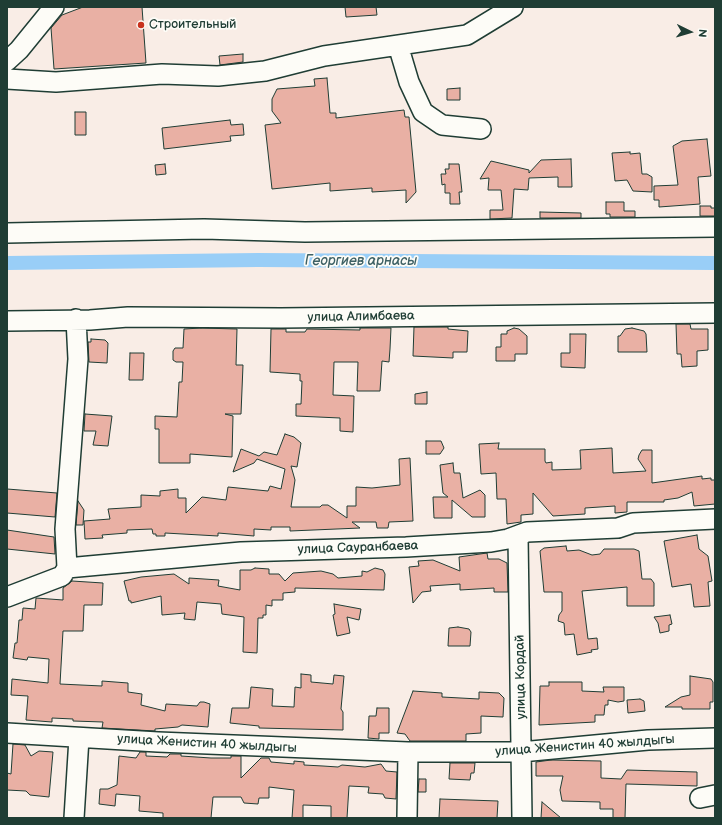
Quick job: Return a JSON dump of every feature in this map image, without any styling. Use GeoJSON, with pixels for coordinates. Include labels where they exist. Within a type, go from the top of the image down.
{"type":"FeatureCollection","features":[{"type":"Feature","properties":{"kind":"street"},"geometry":{"type":"LineString","coordinates":[[7,61],[54,7]]}},
{"type":"Feature","properties":{"kind":"street"},"geometry":{"type":"LineString","coordinates":[[7,79],[56,82],[162,74],[218,76],[266,71],[324,56],[466,35],[512,7]]}},
{"type":"Feature","properties":{"kind":"street"},"geometry":{"type":"LineString","coordinates":[[398,45],[409,82],[423,112],[442,125],[481,129]]}},
{"type":"Feature","properties":{"kind":"street"},"geometry":{"type":"LineString","coordinates":[[7,233],[204,229],[305,232],[715,227]]}},
{"type":"Feature","properties":{"kind":"street","name":"улица Алимбаева"},"geometry":{"type":"LineString","coordinates":[[7,321],[128,317],[282,318],[715,313]]}},
{"type":"Feature","properties":{"kind":"street"},"geometry":{"type":"LineString","coordinates":[[7,596],[62,576],[67,568],[65,529],[78,359],[76,319]]}},
{"type":"Feature","properties":{"kind":"street","name":"улица Сауранбаева"},"geometry":{"type":"LineString","coordinates":[[67,568],[241,552],[406,547],[492,542],[518,536],[527,532],[618,528],[633,523],[715,519]]}},
{"type":"Feature","properties":{"kind":"street","name":"улица Кордай"},"geometry":{"type":"LineString","coordinates":[[518,536],[522,818]]}},
{"type":"Feature","properties":{"kind":"street","name":"улица Женистин 40 жылдыгы"},"geometry":{"type":"LineString","coordinates":[[7,733],[79,738],[408,752],[521,752],[648,740],[715,738]]}},
{"type":"Feature","properties":{"kind":"street"},"geometry":{"type":"LineString","coordinates":[[74,818],[79,738]]}},
{"type":"Feature","properties":{"kind":"street"},"geometry":{"type":"LineString","coordinates":[[407,818],[408,752]]}},
{"type":"Feature","properties":{"kind":"building"},"geometry":{"type":"Polygon","coordinates":[[[83,7],[142,7],[146,63],[54,69],[51,28],[62,15],[83,7]]]}},
{"type":"Feature","properties":{"kind":"building"},"geometry":{"type":"Polygon","coordinates":[[[345,7],[376,7],[377,15],[346,17],[345,7]]]}},
{"type":"Feature","properties":{"kind":"building"},"geometry":{"type":"Polygon","coordinates":[[[243,54],[243,62],[220,65],[219,56],[243,54]]]}},
{"type":"Feature","properties":{"kind":"building"},"geometry":{"type":"Polygon","coordinates":[[[327,78],[330,113],[336,113],[336,118],[404,110],[405,117],[409,117],[416,192],[406,203],[406,190],[372,192],[372,188],[330,191],[330,183],[272,189],[265,125],[281,123],[272,111],[272,99],[277,89],[315,86],[314,79],[327,78]]]}},
{"type":"Feature","properties":{"kind":"building"},"geometry":{"type":"Polygon","coordinates":[[[460,88],[460,100],[447,100],[447,89],[460,88]]]}},
{"type":"Feature","properties":{"kind":"building"},"geometry":{"type":"Polygon","coordinates":[[[75,112],[86,112],[86,135],[75,135],[75,112]]]}},
{"type":"Feature","properties":{"kind":"building"},"geometry":{"type":"Polygon","coordinates":[[[230,120],[231,125],[243,124],[244,135],[230,136],[231,141],[164,149],[162,128],[230,120]]]}},
{"type":"Feature","properties":{"kind":"building"},"geometry":{"type":"Polygon","coordinates":[[[707,139],[711,176],[698,177],[700,204],[659,207],[659,200],[654,200],[654,186],[678,185],[673,146],[682,141],[707,139]]]}},
{"type":"Feature","properties":{"kind":"building"},"geometry":{"type":"Polygon","coordinates":[[[630,152],[630,154],[640,153],[642,174],[647,174],[652,177],[652,192],[633,191],[627,180],[615,181],[612,153],[630,152]]]}},
{"type":"Feature","properties":{"kind":"building"},"geometry":{"type":"Polygon","coordinates":[[[571,159],[572,187],[558,187],[558,177],[529,178],[528,190],[514,189],[512,218],[490,219],[490,210],[503,210],[501,190],[488,190],[489,178],[480,179],[491,161],[529,170],[529,173],[541,160],[571,159]]]}},
{"type":"Feature","properties":{"kind":"building"},"geometry":{"type":"Polygon","coordinates":[[[165,164],[166,174],[156,175],[155,165],[165,164]]]}},
{"type":"Feature","properties":{"kind":"building"},"geometry":{"type":"Polygon","coordinates":[[[449,164],[459,164],[462,192],[459,192],[460,204],[450,204],[450,193],[445,193],[445,184],[442,185],[441,174],[446,174],[445,169],[449,169],[449,164]]]}},
{"type":"Feature","properties":{"kind":"building"},"geometry":{"type":"Polygon","coordinates":[[[606,202],[624,202],[624,211],[635,211],[635,217],[610,217],[610,214],[606,214],[606,202]]]}},
{"type":"Feature","properties":{"kind":"building"},"geometry":{"type":"Polygon","coordinates":[[[700,206],[711,206],[711,208],[715,208],[715,216],[700,216],[700,206]]]}},
{"type":"Feature","properties":{"kind":"building"},"geometry":{"type":"Polygon","coordinates":[[[540,212],[581,213],[581,218],[540,218],[540,212]]]}},
{"type":"Feature","properties":{"kind":"building"},"geometry":{"type":"Polygon","coordinates":[[[676,324],[690,324],[691,329],[708,329],[708,350],[697,351],[697,366],[682,367],[681,354],[677,354],[676,324]]]}},
{"type":"Feature","properties":{"kind":"building"},"geometry":{"type":"Polygon","coordinates":[[[414,327],[448,327],[448,329],[468,331],[467,352],[453,352],[453,358],[413,356],[414,327]]]}},
{"type":"Feature","properties":{"kind":"building"},"geometry":{"type":"Polygon","coordinates":[[[360,328],[391,328],[390,349],[389,362],[382,361],[380,391],[357,391],[358,362],[334,362],[333,395],[354,396],[353,432],[340,431],[340,418],[296,416],[296,404],[301,404],[302,381],[300,381],[300,374],[270,372],[271,329],[286,329],[286,332],[305,332],[307,329],[360,330],[360,328]]]}},
{"type":"Feature","properties":{"kind":"building"},"geometry":{"type":"Polygon","coordinates":[[[514,328],[519,329],[527,336],[527,354],[515,354],[515,361],[496,361],[496,347],[501,347],[501,334],[507,334],[507,331],[514,328]]]}},
{"type":"Feature","properties":{"kind":"building"},"geometry":{"type":"Polygon","coordinates":[[[632,328],[644,331],[646,334],[647,352],[618,352],[618,336],[620,336],[625,329],[632,328]]]}},
{"type":"Feature","properties":{"kind":"building"},"geometry":{"type":"Polygon","coordinates":[[[184,329],[237,329],[236,365],[243,365],[241,414],[225,414],[233,416],[232,457],[190,454],[190,463],[159,463],[159,429],[155,429],[155,416],[177,417],[179,382],[182,382],[183,362],[176,362],[173,360],[173,351],[175,348],[183,348],[184,329]]]}},
{"type":"Feature","properties":{"kind":"building"},"geometry":{"type":"Polygon","coordinates":[[[570,334],[586,334],[585,368],[561,367],[561,353],[570,353],[570,334]]]}},
{"type":"Feature","properties":{"kind":"building"},"geometry":{"type":"Polygon","coordinates":[[[91,339],[105,340],[108,343],[107,363],[89,362],[88,342],[91,342],[91,339]]]}},
{"type":"Feature","properties":{"kind":"building"},"geometry":{"type":"Polygon","coordinates":[[[130,353],[144,353],[143,380],[129,380],[130,353]]]}},
{"type":"Feature","properties":{"kind":"building"},"geometry":{"type":"Polygon","coordinates":[[[427,392],[427,404],[415,404],[415,394],[427,392]]]}},
{"type":"Feature","properties":{"kind":"building"},"geometry":{"type":"Polygon","coordinates":[[[85,414],[112,416],[108,446],[93,445],[96,431],[84,431],[85,414]]]}},
{"type":"Feature","properties":{"kind":"building"},"geometry":{"type":"Polygon","coordinates":[[[285,434],[294,437],[301,443],[297,467],[291,466],[295,480],[291,507],[320,507],[322,505],[328,505],[347,518],[347,506],[356,506],[356,487],[372,488],[400,485],[399,459],[410,458],[413,521],[389,522],[388,528],[377,528],[376,522],[352,522],[360,528],[290,531],[290,527],[271,527],[271,530],[254,529],[254,536],[218,533],[218,536],[165,533],[165,536],[156,536],[156,534],[153,534],[152,529],[127,530],[127,533],[102,535],[103,538],[85,539],[84,521],[110,519],[108,509],[141,507],[141,495],[160,496],[160,491],[178,489],[178,498],[186,498],[186,513],[202,497],[226,500],[228,487],[268,491],[270,486],[281,489],[285,469],[257,459],[254,463],[233,472],[241,449],[259,456],[264,452],[277,455],[285,434]]]}},
{"type":"Feature","properties":{"kind":"building"},"geometry":{"type":"Polygon","coordinates":[[[426,441],[441,441],[444,448],[440,454],[426,454],[426,441]]]}},
{"type":"Feature","properties":{"kind":"building"},"geometry":{"type":"Polygon","coordinates":[[[499,443],[498,449],[545,449],[545,461],[546,463],[552,462],[552,470],[581,469],[580,450],[612,448],[613,473],[646,471],[638,459],[639,455],[642,450],[652,450],[652,483],[702,476],[702,479],[711,478],[711,480],[715,480],[715,504],[694,506],[692,492],[678,498],[664,500],[664,502],[627,502],[627,512],[615,513],[615,506],[585,508],[585,514],[553,516],[533,493],[533,514],[521,515],[521,522],[507,524],[506,499],[497,499],[496,473],[481,474],[479,444],[499,443]]]}},
{"type":"Feature","properties":{"kind":"building"},"geometry":{"type":"Polygon","coordinates":[[[453,463],[454,473],[460,473],[463,498],[480,490],[485,495],[485,517],[472,517],[452,500],[452,518],[434,518],[433,497],[448,497],[443,493],[440,465],[453,463]]]}},
{"type":"Feature","properties":{"kind":"building"},"geometry":{"type":"Polygon","coordinates":[[[7,489],[57,493],[55,517],[7,513],[7,489]]]}},
{"type":"Feature","properties":{"kind":"building"},"geometry":{"type":"Polygon","coordinates":[[[78,501],[84,510],[83,525],[76,525],[78,501]]]}},
{"type":"Feature","properties":{"kind":"building"},"geometry":{"type":"Polygon","coordinates":[[[7,530],[54,537],[55,554],[7,549],[7,530]]]}},
{"type":"Feature","properties":{"kind":"building"},"geometry":{"type":"Polygon","coordinates":[[[697,535],[699,549],[708,556],[712,581],[708,582],[710,606],[694,607],[691,584],[672,587],[664,541],[697,535]]]}},
{"type":"Feature","properties":{"kind":"building"},"geometry":{"type":"Polygon","coordinates":[[[566,546],[567,551],[579,550],[592,555],[600,554],[604,549],[634,549],[639,551],[642,579],[651,579],[654,583],[654,606],[627,606],[627,587],[582,591],[588,639],[597,638],[598,649],[591,650],[592,652],[577,655],[574,634],[565,635],[564,623],[558,621],[559,615],[562,611],[562,592],[544,592],[540,551],[544,548],[566,546]]]}},
{"type":"Feature","properties":{"kind":"building"},"geometry":{"type":"Polygon","coordinates":[[[487,553],[488,559],[499,559],[507,563],[508,592],[494,592],[494,588],[460,590],[460,584],[430,586],[431,591],[422,592],[413,603],[409,567],[419,566],[418,561],[433,560],[460,571],[459,557],[487,553]]]}},
{"type":"Feature","properties":{"kind":"building"},"geometry":{"type":"Polygon","coordinates":[[[255,568],[269,569],[269,574],[279,574],[285,581],[293,573],[321,571],[333,574],[338,578],[362,576],[362,571],[367,572],[375,568],[383,570],[385,574],[384,590],[295,588],[295,592],[283,593],[283,600],[272,600],[272,606],[266,605],[266,615],[263,615],[263,618],[258,618],[257,653],[243,652],[244,617],[222,614],[221,604],[197,602],[195,620],[184,619],[185,613],[162,615],[161,596],[131,603],[131,601],[129,601],[124,581],[141,577],[174,574],[189,584],[189,578],[219,580],[218,586],[240,590],[240,570],[251,570],[255,568]]]}},
{"type":"Feature","properties":{"kind":"building"},"geometry":{"type":"Polygon","coordinates":[[[72,581],[103,583],[102,605],[84,605],[83,631],[63,631],[60,684],[102,686],[102,681],[128,683],[128,692],[142,694],[141,705],[165,711],[166,704],[197,706],[200,702],[204,702],[210,704],[208,727],[182,725],[178,727],[155,729],[155,731],[102,728],[103,722],[73,721],[73,719],[52,718],[52,722],[26,720],[28,696],[11,695],[12,679],[48,683],[49,659],[28,657],[27,660],[13,658],[15,643],[17,643],[19,620],[22,620],[23,608],[35,609],[36,598],[63,600],[63,588],[72,581]]]}},
{"type":"Feature","properties":{"kind":"building"},"geometry":{"type":"Polygon","coordinates":[[[334,604],[361,609],[359,620],[347,617],[350,633],[337,636],[333,615],[335,614],[334,604]]]}},
{"type":"Feature","properties":{"kind":"building"},"geometry":{"type":"Polygon","coordinates":[[[670,615],[672,624],[669,625],[669,631],[660,633],[658,623],[654,617],[670,615]]]}},
{"type":"Feature","properties":{"kind":"building"},"geometry":{"type":"Polygon","coordinates":[[[458,627],[469,629],[471,632],[470,646],[448,646],[449,628],[458,627]]]}},
{"type":"Feature","properties":{"kind":"building"},"geometry":{"type":"Polygon","coordinates":[[[301,674],[311,675],[311,682],[333,684],[334,675],[344,676],[341,709],[343,712],[343,730],[259,728],[259,726],[230,723],[232,708],[249,708],[251,687],[273,689],[272,706],[294,707],[295,687],[301,688],[301,674]]]}},
{"type":"Feature","properties":{"kind":"building"},"geometry":{"type":"Polygon","coordinates":[[[690,676],[711,679],[713,682],[713,702],[710,702],[710,709],[682,709],[682,707],[665,707],[681,697],[690,695],[690,676]]]}},
{"type":"Feature","properties":{"kind":"building"},"geometry":{"type":"Polygon","coordinates":[[[549,682],[582,682],[582,691],[604,692],[603,687],[624,687],[624,701],[618,702],[608,700],[608,705],[605,705],[604,715],[595,715],[595,722],[539,725],[540,686],[549,686],[549,682]]]}},
{"type":"Feature","properties":{"kind":"building"},"geometry":{"type":"Polygon","coordinates":[[[413,691],[442,693],[442,697],[479,699],[479,692],[499,693],[504,698],[503,717],[481,716],[481,733],[466,734],[466,741],[410,741],[405,734],[397,733],[413,691]]]}},
{"type":"Feature","properties":{"kind":"building"},"geometry":{"type":"Polygon","coordinates":[[[640,699],[644,701],[645,711],[628,713],[627,700],[640,699]]]}},
{"type":"Feature","properties":{"kind":"building"},"geometry":{"type":"Polygon","coordinates":[[[377,708],[389,708],[389,733],[379,733],[379,739],[368,738],[369,716],[376,716],[377,708]]]}},
{"type":"Feature","properties":{"kind":"building"},"geometry":{"type":"Polygon","coordinates":[[[13,744],[25,745],[31,756],[39,751],[53,752],[49,797],[30,795],[26,791],[7,790],[7,773],[11,774],[13,744]]]}},
{"type":"Feature","properties":{"kind":"building"},"geometry":{"type":"Polygon","coordinates":[[[140,752],[146,752],[146,756],[167,757],[170,754],[211,758],[231,758],[231,756],[241,756],[241,778],[261,758],[269,758],[271,762],[294,764],[294,761],[304,762],[304,765],[338,767],[342,765],[365,767],[381,764],[386,771],[397,772],[396,799],[385,798],[383,794],[368,793],[369,787],[349,786],[347,818],[331,818],[331,806],[303,805],[303,818],[292,818],[294,790],[269,787],[269,798],[259,798],[258,804],[244,803],[241,797],[213,797],[211,818],[163,818],[163,813],[139,811],[140,796],[116,794],[115,806],[99,804],[100,789],[108,789],[117,785],[119,756],[136,758],[140,752]]]}},
{"type":"Feature","properties":{"kind":"building"},"geometry":{"type":"Polygon","coordinates":[[[551,760],[601,761],[601,778],[621,779],[627,770],[697,772],[697,786],[626,784],[625,818],[613,818],[613,809],[600,809],[600,802],[562,801],[560,790],[563,776],[536,776],[536,762],[551,760]]]}},
{"type":"Feature","properties":{"kind":"building"},"geometry":{"type":"Polygon","coordinates":[[[450,763],[475,763],[474,773],[471,773],[470,780],[449,779],[450,763]]]}},
{"type":"Feature","properties":{"kind":"building"},"geometry":{"type":"Polygon","coordinates":[[[419,779],[426,779],[426,792],[418,792],[419,779]]]}},
{"type":"Feature","properties":{"kind":"building"},"geometry":{"type":"Polygon","coordinates":[[[440,799],[498,801],[497,818],[439,818],[440,799]]]}},
{"type":"Feature","properties":{"kind":"building"},"geometry":{"type":"Polygon","coordinates":[[[542,802],[561,818],[541,818],[542,802]]]}},
{"type":"Feature","properties":{"kind":"waterway","name":"Георгиев арнасы"},"geometry":{"type":"LineString","coordinates":[[7,263],[258,260],[715,263]]}},
{"type":"Feature","properties":{"kind":"place","name":"Строительный"},"geometry":{"type":"Point","coordinates":[141,25]}}]}
